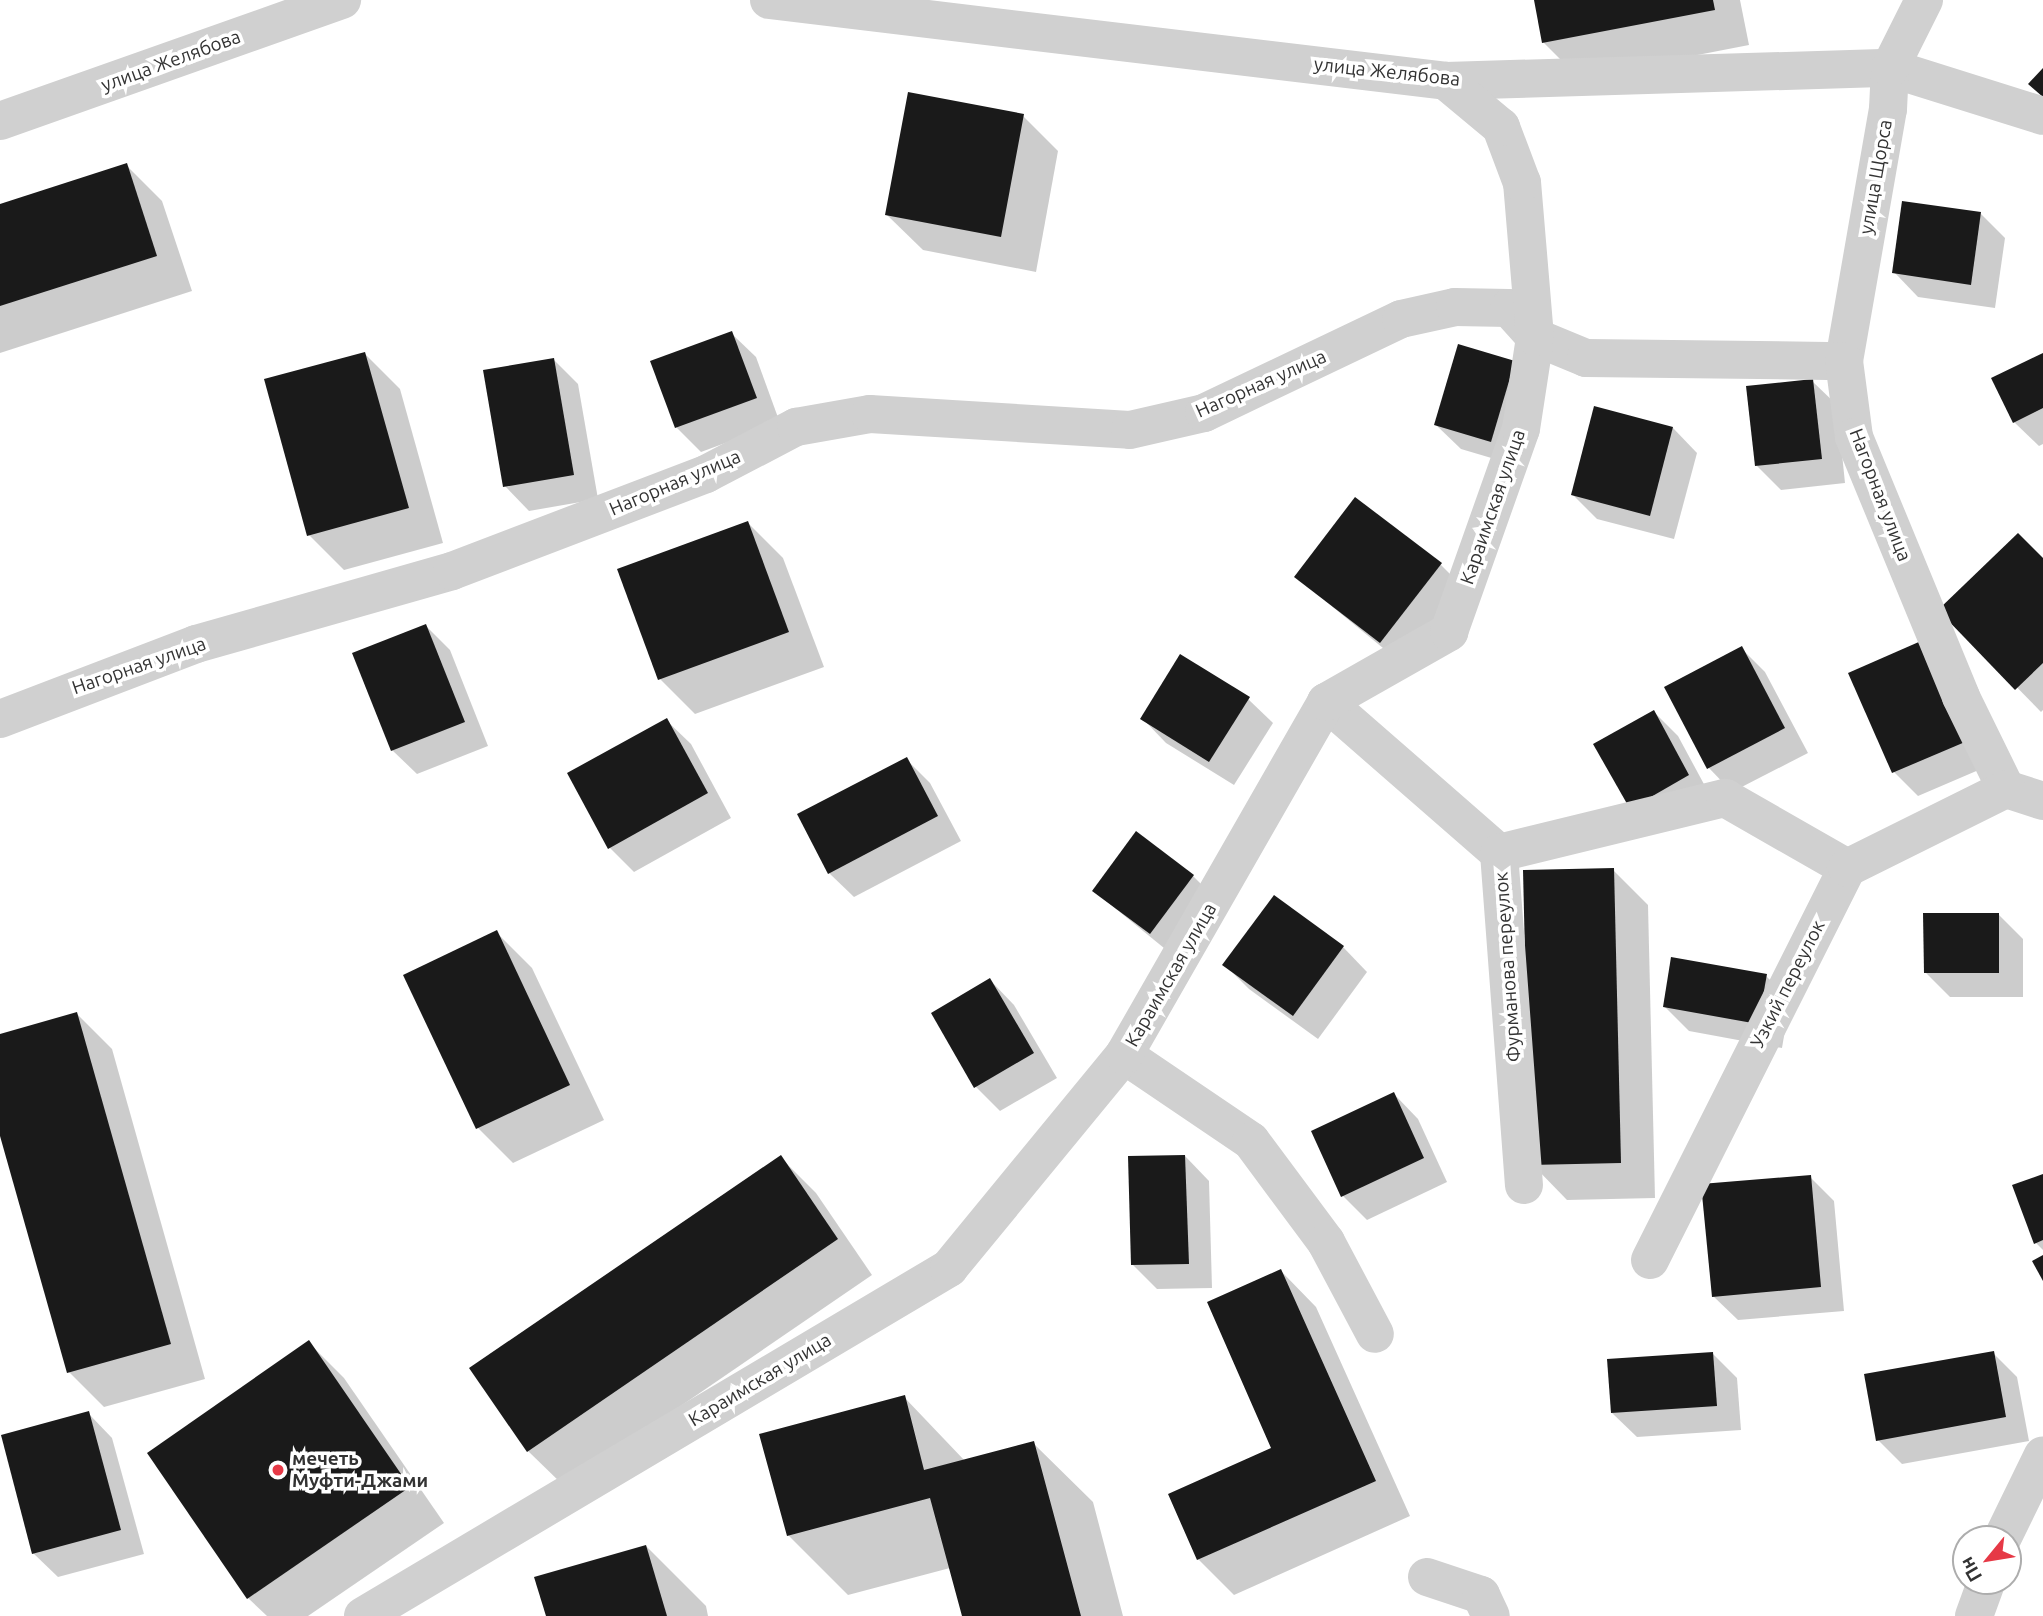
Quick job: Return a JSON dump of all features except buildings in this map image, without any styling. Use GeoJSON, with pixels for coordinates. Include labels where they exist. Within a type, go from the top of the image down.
{"type":"FeatureCollection","features":[{"type":"Feature","properties":{"kind":"street","name":"улица Желябова"},"geometry":{"type":"LineString","coordinates":[[0,121],[342,0]]}},
{"type":"Feature","properties":{"kind":"street","name":"улица Желябова"},"geometry":{"type":"LineString","coordinates":[[769,0],[868,5],[1446,81],[1890,68],[2043,116]]}},
{"type":"Feature","properties":{"kind":"street","name":"улица Щорса"},"geometry":{"type":"LineString","coordinates":[[1844,361],[1888,109],[1890,68],[1924,0]]}},
{"type":"Feature","properties":{"kind":"street","name":"Караимская улица"},"geometry":{"type":"LineString","coordinates":[[363,1616],[949,1268],[1124,1055],[1326,702],[1449,632],[1521,429],[1535,337],[1522,183],[1501,127],[1446,81]]}},
{"type":"Feature","properties":{"kind":"street","name":"Нагорная улица"},"geometry":{"type":"LineString","coordinates":[[0,719],[196,645],[452,571],[706,474],[796,427],[870,414],[1130,430],[1205,413],[1401,319],[1455,307],[1509,308],[1535,337],[1587,358],[1844,361],[1854,437],[1961,697],[2006,789]]}},
{"type":"Feature","properties":{"kind":"street","name":"Фурманова переулок"},"geometry":{"type":"LineString","coordinates":[[1326,702],[1499,853],[1524,1185]]}},
{"type":"Feature","properties":{"kind":"street"},"geometry":{"type":"LineString","coordinates":[[1499,853],[1725,798],[1847,868],[2006,789],[2043,801]]}},
{"type":"Feature","properties":{"kind":"street","name":"Узкий переулок"},"geometry":{"type":"LineString","coordinates":[[1650,1260],[1847,868]]}},
{"type":"Feature","properties":{"kind":"street"},"geometry":{"type":"LineString","coordinates":[[1124,1055],[1251,1141],[1326,1242],[1375,1334]]}},
{"type":"Feature","properties":{"kind":"street"},"geometry":{"type":"LineString","coordinates":[[2009,1525],[2043,1455]]}},
{"type":"Feature","properties":{"kind":"street"},"geometry":{"type":"LineString","coordinates":[[1427,1577],[1481,1595],[1491,1616]]}},
{"type":"Feature","properties":{"kind":"street"},"geometry":{"type":"LineString","coordinates":[[1974,1616],[1982,1595]]}},
{"type":"Feature","properties":{"kind":"place","name":"мечеть Муфти-Джами"},"geometry":{"type":"Point","coordinates":[278,1470]}}]}
